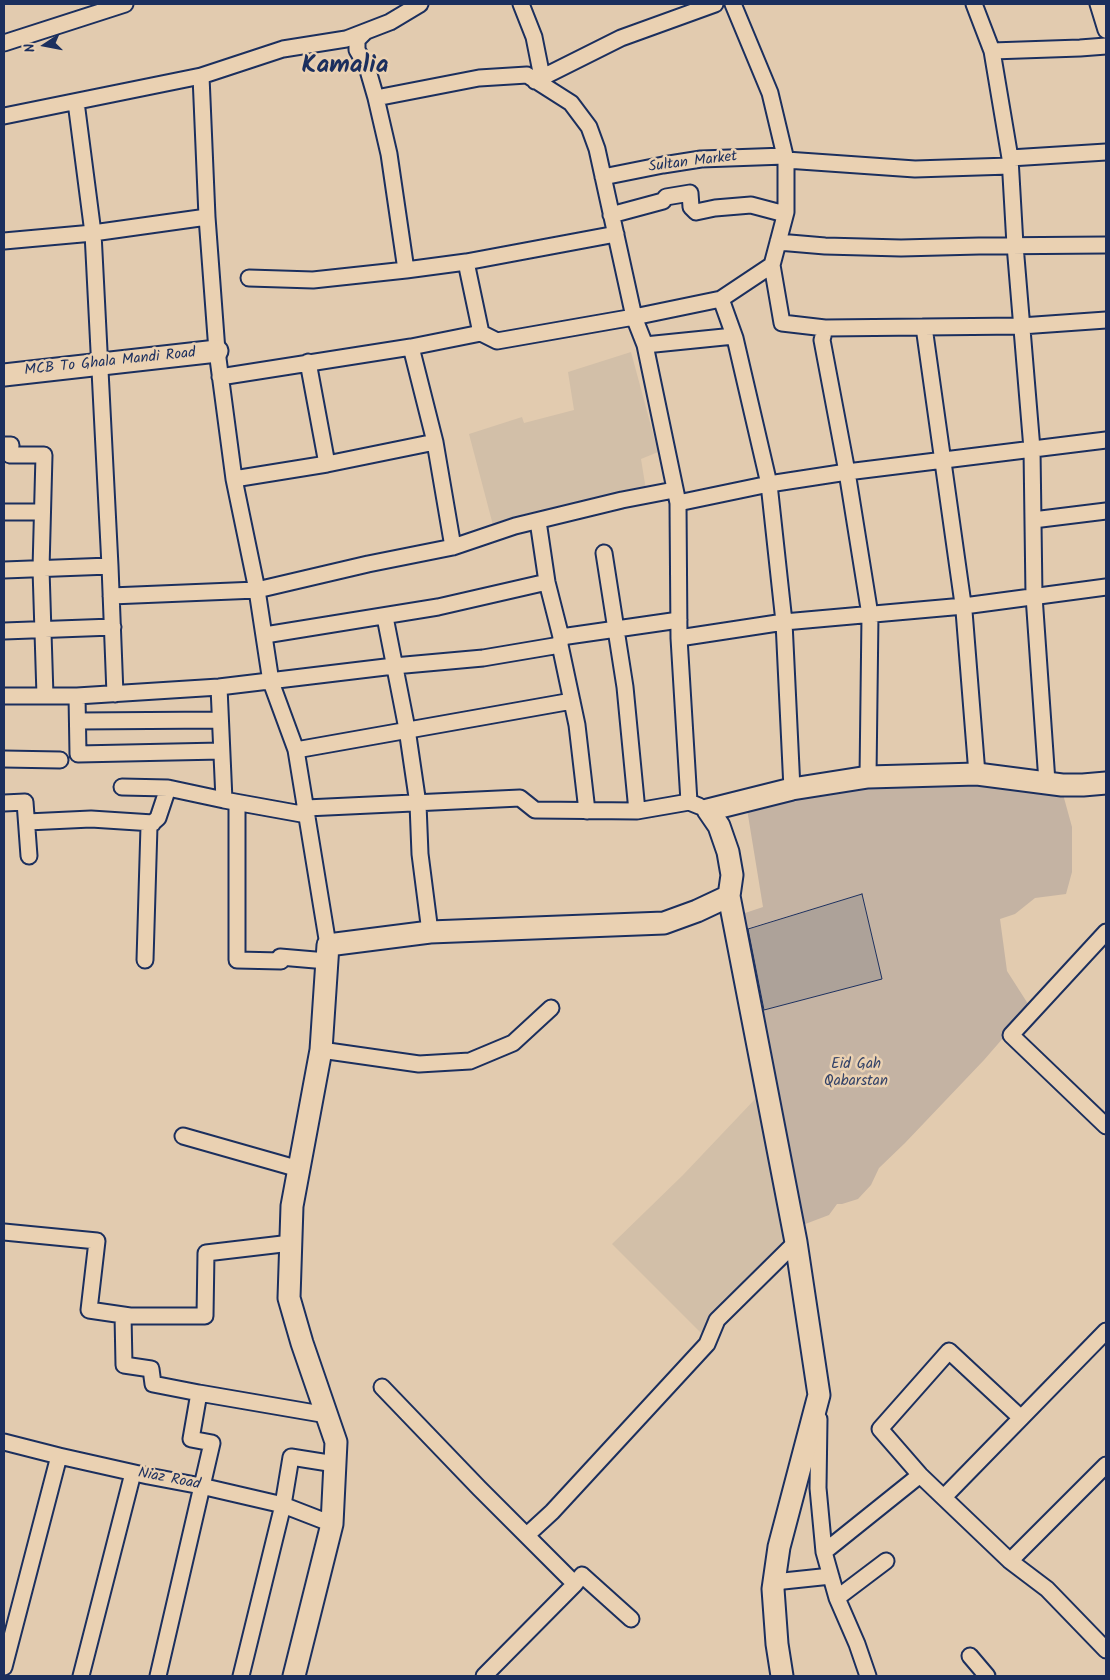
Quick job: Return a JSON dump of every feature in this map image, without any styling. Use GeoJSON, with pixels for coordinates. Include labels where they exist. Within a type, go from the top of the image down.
{"type":"FeatureCollection","features":[{"type":"Feature","properties":{"kind":"street"},"geometry":{"type":"LineString","coordinates":[[4,44],[125,4]]}},
{"type":"Feature","properties":{"kind":"street"},"geometry":{"type":"LineString","coordinates":[[4,116],[201,76],[284,49],[346,39],[390,22],[420,4]]}},
{"type":"Feature","properties":{"kind":"street"},"geometry":{"type":"LineString","coordinates":[[522,4],[534,37],[541,72],[535,80]]}},
{"type":"Feature","properties":{"kind":"street"},"geometry":{"type":"LineString","coordinates":[[535,80],[621,38],[715,4]]}},
{"type":"Feature","properties":{"kind":"street"},"geometry":{"type":"LineString","coordinates":[[733,4],[770,93],[786,158],[785,214],[772,265],[782,323],[824,328],[1021,326],[1106,320]]}},
{"type":"Feature","properties":{"kind":"street"},"geometry":{"type":"LineString","coordinates":[[974,4],[992,51],[1010,162],[1021,326],[1032,449],[1034,596],[1047,782]]}},
{"type":"Feature","properties":{"kind":"street"},"geometry":{"type":"LineString","coordinates":[[1098,4],[1106,30]]}},
{"type":"Feature","properties":{"kind":"street"},"geometry":{"type":"LineString","coordinates":[[364,33],[357,40],[356,50],[367,67],[389,154],[406,270]]}},
{"type":"Feature","properties":{"kind":"street"},"geometry":{"type":"LineString","coordinates":[[992,51],[1106,46]]}},
{"type":"Feature","properties":{"kind":"street"},"geometry":{"type":"LineString","coordinates":[[376,98],[480,78],[527,75],[571,103],[589,127],[597,149],[634,317],[645,345],[676,496],[679,638],[699,806],[719,826],[728,852],[732,876],[729,896],[796,1242],[819,1394],[818,1488],[824,1552],[836,1598],[857,1644],[868,1676]]}},
{"type":"Feature","properties":{"kind":"street"},"geometry":{"type":"LineString","coordinates":[[201,76],[207,217],[217,352],[234,479],[257,590],[271,682],[296,750],[328,953],[321,1050],[292,1206],[289,1298],[302,1343],[336,1442],[335,1464],[332,1524],[294,1676]]}},
{"type":"Feature","properties":{"kind":"street"},"geometry":{"type":"LineString","coordinates":[[76,102],[93,233],[112,596],[115,694]]}},
{"type":"Feature","properties":{"kind":"street","name":"Sultan Market"},"geometry":{"type":"LineString","coordinates":[[603,177],[701,159],[786,158],[915,168],[1010,162],[1106,152]]}},
{"type":"Feature","properties":{"kind":"street"},"geometry":{"type":"LineString","coordinates":[[611,215],[663,201],[666,197],[674,194],[690,194],[691,207],[696,212],[715,208],[751,205],[785,214]]}},
{"type":"Feature","properties":{"kind":"street"},"geometry":{"type":"LineString","coordinates":[[4,241],[93,233],[207,217]]}},
{"type":"Feature","properties":{"kind":"street"},"geometry":{"type":"LineString","coordinates":[[249,278],[312,280],[406,270],[466,262],[616,234]]}},
{"type":"Feature","properties":{"kind":"street"},"geometry":{"type":"LineString","coordinates":[[778,242],[825,246],[902,248],[1106,245]]}},
{"type":"Feature","properties":{"kind":"street"},"geometry":{"type":"LineString","coordinates":[[466,262],[482,333]]}},
{"type":"Feature","properties":{"kind":"street"},"geometry":{"type":"LineString","coordinates":[[220,377],[410,347],[482,333],[497,341],[634,317],[721,299],[772,265]]}},
{"type":"Feature","properties":{"kind":"street"},"geometry":{"type":"LineString","coordinates":[[721,299],[734,336],[769,484],[784,622],[792,788]]}},
{"type":"Feature","properties":{"kind":"street"},"geometry":{"type":"LineString","coordinates":[[924,326],[964,606],[976,774]]}},
{"type":"Feature","properties":{"kind":"street"},"geometry":{"type":"LineString","coordinates":[[824,328],[822,340],[847,472],[870,615],[868,777]]}},
{"type":"Feature","properties":{"kind":"street"},"geometry":{"type":"LineString","coordinates":[[645,345],[734,336]]}},
{"type":"Feature","properties":{"kind":"street"},"geometry":{"type":"LineString","coordinates":[[410,347],[435,442],[453,546]]}},
{"type":"Feature","properties":{"kind":"street","name":"MCB To Ghala Mandi Road"},"geometry":{"type":"LineString","coordinates":[[4,375],[217,352]]}},
{"type":"Feature","properties":{"kind":"street"},"geometry":{"type":"LineString","coordinates":[[308,362],[327,464]]}},
{"type":"Feature","properties":{"kind":"street"},"geometry":{"type":"LineString","coordinates":[[112,596],[257,590],[453,546],[515,526],[622,500],[676,496],[847,472],[1106,440]]}},
{"type":"Feature","properties":{"kind":"street"},"geometry":{"type":"LineString","coordinates":[[234,479],[327,464],[435,442]]}},
{"type":"Feature","properties":{"kind":"street"},"geometry":{"type":"LineString","coordinates":[[4,445],[11,445],[10,455],[44,455],[41,568],[45,696]]}},
{"type":"Feature","properties":{"kind":"street"},"geometry":{"type":"LineString","coordinates":[[1033,520],[1106,511]]}},
{"type":"Feature","properties":{"kind":"street"},"geometry":{"type":"LineString","coordinates":[[4,512],[41,512]]}},
{"type":"Feature","properties":{"kind":"street"},"geometry":{"type":"LineString","coordinates":[[538,521],[547,582],[561,641],[577,725],[587,811]]}},
{"type":"Feature","properties":{"kind":"street"},"geometry":{"type":"LineString","coordinates":[[604,553],[625,687],[638,811]]}},
{"type":"Feature","properties":{"kind":"street"},"geometry":{"type":"LineString","coordinates":[[4,570],[110,566]]}},
{"type":"Feature","properties":{"kind":"street"},"geometry":{"type":"LineString","coordinates":[[264,635],[385,617],[471,600],[547,582]]}},
{"type":"Feature","properties":{"kind":"street"},"geometry":{"type":"LineString","coordinates":[[679,638],[784,622],[964,606],[1106,587]]}},
{"type":"Feature","properties":{"kind":"street"},"geometry":{"type":"LineString","coordinates":[[385,617],[407,729],[418,804],[420,854],[430,932]]}},
{"type":"Feature","properties":{"kind":"street"},"geometry":{"type":"LineString","coordinates":[[4,696],[77,696],[271,682],[394,666],[483,658],[616,628],[679,620]]}},
{"type":"Feature","properties":{"kind":"street"},"geometry":{"type":"LineString","coordinates":[[4,631],[113,627]]}},
{"type":"Feature","properties":{"kind":"street"},"geometry":{"type":"LineString","coordinates":[[219,687],[221,751],[231,801],[237,960],[281,961],[280,957],[328,953],[430,932],[664,924],[729,896]]}},
{"type":"Feature","properties":{"kind":"street"},"geometry":{"type":"LineString","coordinates":[[77,696],[78,754],[221,751]]}},
{"type":"Feature","properties":{"kind":"street"},"geometry":{"type":"LineString","coordinates":[[296,750],[572,701]]}},
{"type":"Feature","properties":{"kind":"street"},"geometry":{"type":"LineString","coordinates":[[78,721],[220,720]]}},
{"type":"Feature","properties":{"kind":"street"},"geometry":{"type":"LineString","coordinates":[[4,759],[60,760]]}},
{"type":"Feature","properties":{"kind":"street"},"geometry":{"type":"LineString","coordinates":[[122,787],[168,788],[231,801],[306,812],[520,798],[535,810],[638,811],[699,806],[792,788],[868,777],[976,774],[1062,785],[1106,783]]}},
{"type":"Feature","properties":{"kind":"street"},"geometry":{"type":"LineString","coordinates":[[145,960],[149,826],[158,818],[168,788]]}},
{"type":"Feature","properties":{"kind":"street"},"geometry":{"type":"LineString","coordinates":[[4,804],[25,802],[29,856]]}},
{"type":"Feature","properties":{"kind":"street"},"geometry":{"type":"LineString","coordinates":[[27,822],[91,819],[153,823]]}},
{"type":"Feature","properties":{"kind":"street"},"geometry":{"type":"LineString","coordinates":[[1106,932],[1011,1035],[1106,1126]]}},
{"type":"Feature","properties":{"kind":"street"},"geometry":{"type":"LineString","coordinates":[[321,1050],[419,1064],[470,1061],[513,1043],[551,1008]]}},
{"type":"Feature","properties":{"kind":"street"},"geometry":{"type":"LineString","coordinates":[[183,1136],[299,1169]]}},
{"type":"Feature","properties":{"kind":"street"},"geometry":{"type":"LineString","coordinates":[[4,1232],[97,1241],[89,1310],[123,1315],[205,1316],[206,1253],[291,1243]]}},
{"type":"Feature","properties":{"kind":"street"},"geometry":{"type":"LineString","coordinates":[[527,1535],[552,1512],[707,1344],[717,1320],[796,1242]]}},
{"type":"Feature","properties":{"kind":"street"},"geometry":{"type":"LineString","coordinates":[[123,1315],[124,1365],[151,1369],[153,1384],[327,1415]]}},
{"type":"Feature","properties":{"kind":"street"},"geometry":{"type":"LineString","coordinates":[[944,1497],[1106,1331]]}},
{"type":"Feature","properties":{"kind":"street"},"geometry":{"type":"LineString","coordinates":[[1021,1418],[949,1352],[880,1429],[920,1475],[1010,1561],[1047,1589],[1106,1650]]}},
{"type":"Feature","properties":{"kind":"street"},"geometry":{"type":"LineString","coordinates":[[382,1386],[479,1488],[575,1584]]}},
{"type":"Feature","properties":{"kind":"street"},"geometry":{"type":"LineString","coordinates":[[158,1676],[212,1442],[191,1439],[199,1393]]}},
{"type":"Feature","properties":{"kind":"street"},"geometry":{"type":"LineString","coordinates":[[782,1676],[776,1644],[774,1582],[779,1548],[819,1394]]}},
{"type":"Feature","properties":{"kind":"street","name":"Niaz Road"},"geometry":{"type":"LineString","coordinates":[[4,1442],[133,1473],[202,1486],[283,1505],[332,1524]]}},
{"type":"Feature","properties":{"kind":"street"},"geometry":{"type":"LineString","coordinates":[[4,1667],[59,1456]]}},
{"type":"Feature","properties":{"kind":"street"},"geometry":{"type":"LineString","coordinates":[[241,1676],[283,1505],[291,1457],[335,1464]]}},
{"type":"Feature","properties":{"kind":"street"},"geometry":{"type":"LineString","coordinates":[[1010,1561],[1106,1464]]}},
{"type":"Feature","properties":{"kind":"street"},"geometry":{"type":"LineString","coordinates":[[81,1676],[133,1473]]}},
{"type":"Feature","properties":{"kind":"street"},"geometry":{"type":"LineString","coordinates":[[824,1552],[920,1475]]}},
{"type":"Feature","properties":{"kind":"street"},"geometry":{"type":"LineString","coordinates":[[836,1598],[886,1561]]}},
{"type":"Feature","properties":{"kind":"street"},"geometry":{"type":"LineString","coordinates":[[484,1676],[582,1575],[631,1619]]}},
{"type":"Feature","properties":{"kind":"street"},"geometry":{"type":"LineString","coordinates":[[774,1582],[830,1576]]}},
{"type":"Feature","properties":{"kind":"street"},"geometry":{"type":"LineString","coordinates":[[970,1656],[986,1676]]}},
{"type":"Feature","properties":{"kind":"shaded area"},"geometry":{"type":"Polygon","coordinates":[[[631,352],[658,452],[641,459],[646,490],[494,529],[469,434],[522,417],[524,423],[574,410],[568,372],[631,352]]]}},
{"type":"Feature","properties":{"kind":"shaded area"},"geometry":{"type":"Polygon","coordinates":[[[757,1097],[786,1239],[701,1333],[612,1244],[683,1175],[757,1097]]]}},
{"type":"Feature","properties":{"kind":"green space","name":"Eid Gah Qabarstan"},"geometry":{"type":"Polygon","coordinates":[[[878,781],[1061,787],[1072,827],[1072,872],[1066,894],[1035,898],[1015,914],[1000,919],[1007,971],[1030,1007],[984,1060],[879,1168],[871,1185],[858,1199],[837,1204],[829,1215],[800,1226],[757,1012],[882,979],[862,894],[739,931],[736,916],[763,907],[747,809],[878,781]]]}},
{"type":"Feature","properties":{"kind":"building"},"geometry":{"type":"Polygon","coordinates":[[[862,894],[882,979],[764,1010],[748,929],[862,894]]]}},
{"type":"Feature","properties":{"kind":"district","name":"Kamalia"},"geometry":{"type":"Point","coordinates":[345,68]}}]}
